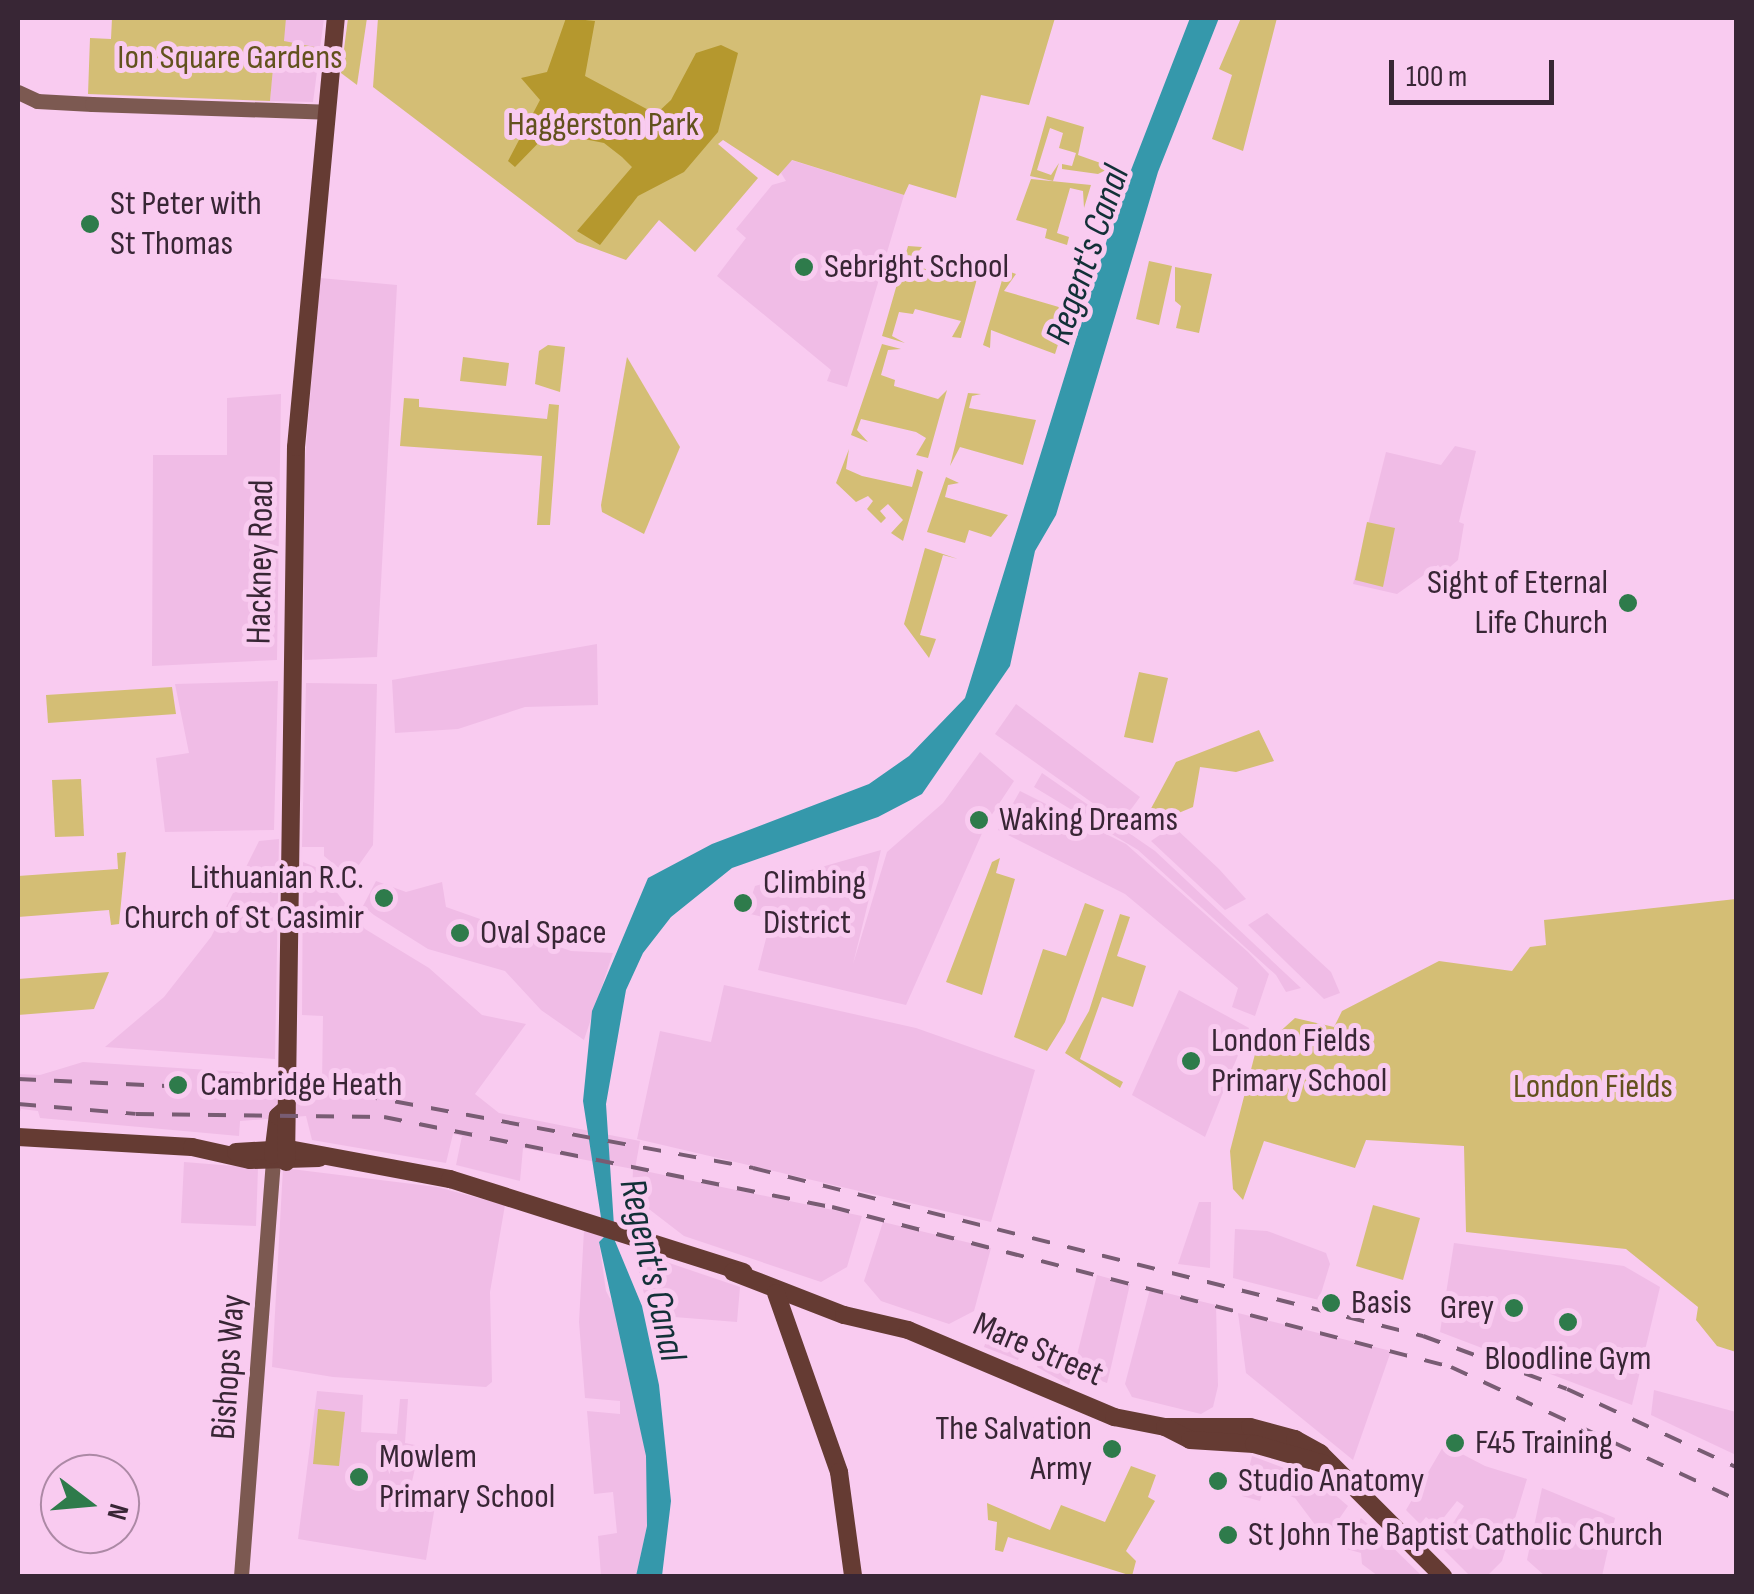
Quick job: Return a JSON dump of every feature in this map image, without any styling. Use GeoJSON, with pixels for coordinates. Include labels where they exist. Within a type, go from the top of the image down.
{"type":"FeatureCollection","features":[{"type":"Feature","properties":{"kind":"main road","name":"Hackney Road"},"geometry":{"type":"LineString","coordinates":[[280,1155],[286,1110],[296,447],[336,18]]}},
{"type":"Feature","properties":{"kind":"main road"},"geometry":{"type":"LineString","coordinates":[[18,92],[37,101],[327,112]]}},
{"type":"Feature","properties":{"kind":"main road"},"geometry":{"type":"LineString","coordinates":[[18,1138],[280,1155]]}},
{"type":"Feature","properties":{"kind":"main road","name":"Mare Street"},"geometry":{"type":"LineString","coordinates":[[280,1155],[444,1178],[620,1228],[733,1272],[889,1324],[1092,1409],[1165,1427],[1190,1440],[1254,1444],[1324,1464],[1443,1576]]}},
{"type":"Feature","properties":{"kind":"main road","name":"Bishops Way"},"geometry":{"type":"LineString","coordinates":[[241,1576],[280,1155]]}},
{"type":"Feature","properties":{"kind":"main road","name":"Mare Street"},"geometry":{"type":"LineString","coordinates":[[733,1272],[776,1292],[820,1301]]}},
{"type":"Feature","properties":{"kind":"main road"},"geometry":{"type":"LineString","coordinates":[[776,1292],[793,1332],[840,1478],[853,1576]]}},
{"type":"Feature","properties":{"kind":"main road"},"geometry":{"type":"LineString","coordinates":[[793,1332],[820,1301]]}},
{"type":"Feature","properties":{"kind":"shaded area"},"geometry":{"type":"Polygon","coordinates":[[[286,18],[324,18],[313,102],[270,101],[273,57],[286,18]]]}},
{"type":"Feature","properties":{"kind":"shaded area","name":"Sebright School"},"geometry":{"type":"Polygon","coordinates":[[[791,160],[904,195],[847,387],[827,381],[831,370],[717,276],[746,238],[736,229],[772,185],[786,181],[781,173],[791,160]]]}},
{"type":"Feature","properties":{"kind":"shaded area"},"geometry":{"type":"Polygon","coordinates":[[[320,278],[397,285],[377,657],[304,660],[303,484],[320,278]]]}},
{"type":"Feature","properties":{"kind":"shaded area"},"geometry":{"type":"Polygon","coordinates":[[[281,394],[277,660],[152,666],[153,455],[227,455],[227,398],[281,394]]]}},
{"type":"Feature","properties":{"kind":"shaded area"},"geometry":{"type":"Polygon","coordinates":[[[1455,446],[1476,451],[1459,522],[1464,524],[1458,560],[1444,572],[1438,565],[1397,594],[1353,584],[1386,452],[1441,465],[1455,446]]]}},
{"type":"Feature","properties":{"kind":"shaded area"},"geometry":{"type":"Polygon","coordinates":[[[597,644],[598,705],[525,707],[458,729],[395,733],[392,680],[597,644]]]}},
{"type":"Feature","properties":{"kind":"shaded area"},"geometry":{"type":"Polygon","coordinates":[[[278,681],[274,830],[165,832],[156,758],[189,753],[175,684],[278,681]]]}},
{"type":"Feature","properties":{"kind":"shaded area"},"geometry":{"type":"Polygon","coordinates":[[[306,683],[377,684],[373,845],[356,869],[340,869],[324,856],[324,847],[302,847],[306,683]]]}},
{"type":"Feature","properties":{"kind":"shaded area"},"geometry":{"type":"Polygon","coordinates":[[[1016,704],[1140,797],[1121,823],[995,734],[1016,704]]]}},
{"type":"Feature","properties":{"kind":"shaded area"},"geometry":{"type":"Polygon","coordinates":[[[980,752],[1014,781],[987,822],[906,1005],[758,970],[771,919],[746,913],[755,886],[881,850],[853,964],[887,852],[943,803],[980,752]]]}},
{"type":"Feature","properties":{"kind":"shaded area"},"geometry":{"type":"Polygon","coordinates":[[[1042,773],[1155,851],[1301,988],[1286,992],[1276,975],[1138,850],[1034,787],[1042,773]]]}},
{"type":"Feature","properties":{"kind":"shaded area"},"geometry":{"type":"Polygon","coordinates":[[[1020,791],[1126,844],[1248,952],[1269,974],[1255,1016],[1232,1007],[1238,988],[1125,894],[998,830],[1020,791]]]}},
{"type":"Feature","properties":{"kind":"shaded area"},"geometry":{"type":"Polygon","coordinates":[[[1173,826],[1246,899],[1225,910],[1151,841],[1173,826]]]}},
{"type":"Feature","properties":{"kind":"shaded area"},"geometry":{"type":"Polygon","coordinates":[[[279,839],[275,1059],[105,1047],[164,997],[211,937],[259,841],[279,839]]]}},
{"type":"Feature","properties":{"kind":"shaded area"},"geometry":{"type":"Polygon","coordinates":[[[303,862],[318,868],[365,929],[429,968],[482,1015],[526,1024],[475,1094],[499,1113],[640,1141],[635,1169],[862,1216],[847,1267],[821,1282],[684,1236],[632,1196],[633,1169],[523,1148],[520,1181],[456,1165],[462,1136],[453,1134],[446,1163],[312,1140],[306,1116],[240,1121],[239,1136],[40,1118],[38,1111],[21,1109],[18,1118],[18,1074],[40,1075],[83,1062],[241,1072],[269,1083],[358,1090],[322,1084],[323,1016],[302,1015],[303,862]]]}},
{"type":"Feature","properties":{"kind":"shaded area"},"geometry":{"type":"Polygon","coordinates":[[[376,881],[406,892],[442,882],[446,907],[571,951],[613,953],[584,1040],[541,1010],[505,971],[428,949],[374,915],[363,906],[376,881]]]}},
{"type":"Feature","properties":{"kind":"shaded area"},"geometry":{"type":"Polygon","coordinates":[[[1267,913],[1331,972],[1340,993],[1324,999],[1248,925],[1267,913]]]}},
{"type":"Feature","properties":{"kind":"shaded area"},"geometry":{"type":"Polygon","coordinates":[[[724,985],[916,1028],[1035,1070],[991,1222],[637,1139],[660,1031],[711,1042],[724,985]]]}},
{"type":"Feature","properties":{"kind":"shaded area","name":"London Fields Primary School"},"geometry":{"type":"Polygon","coordinates":[[[1179,990],[1249,1028],[1205,1137],[1132,1095],[1179,990]]]}},
{"type":"Feature","properties":{"kind":"shaded area"},"geometry":{"type":"Polygon","coordinates":[[[184,1162],[258,1168],[256,1226],[181,1223],[184,1162]]]}},
{"type":"Feature","properties":{"kind":"shaded area"},"geometry":{"type":"Polygon","coordinates":[[[283,1168],[437,1187],[505,1205],[490,1292],[492,1382],[486,1387],[333,1377],[272,1367],[283,1168]]]}},
{"type":"Feature","properties":{"kind":"shaded area"},"geometry":{"type":"Polygon","coordinates":[[[1199,1202],[1211,1202],[1210,1268],[1178,1264],[1199,1202]]]}},
{"type":"Feature","properties":{"kind":"shaded area"},"geometry":{"type":"Polygon","coordinates":[[[883,1222],[991,1248],[974,1311],[949,1324],[881,1301],[864,1281],[883,1222]]]}},
{"type":"Feature","properties":{"kind":"shaded area"},"geometry":{"type":"Polygon","coordinates":[[[1235,1229],[1267,1231],[1326,1253],[1330,1264],[1319,1300],[1233,1278],[1235,1229]]]}},
{"type":"Feature","properties":{"kind":"shaded area"},"geometry":{"type":"Polygon","coordinates":[[[584,1230],[604,1237],[599,1242],[606,1291],[621,1319],[646,1456],[647,1526],[636,1576],[601,1576],[598,1536],[617,1533],[613,1492],[594,1494],[587,1411],[620,1414],[620,1401],[585,1398],[579,1322],[584,1230]]]}},
{"type":"Feature","properties":{"kind":"shaded area"},"geometry":{"type":"Polygon","coordinates":[[[1454,1243],[1624,1266],[1660,1287],[1632,1405],[1440,1332],[1454,1243]]]}},
{"type":"Feature","properties":{"kind":"shaded area"},"geometry":{"type":"Polygon","coordinates":[[[634,1251],[740,1287],[737,1322],[649,1315],[634,1251]]]}},
{"type":"Feature","properties":{"kind":"shaded area"},"geometry":{"type":"Polygon","coordinates":[[[1097,1275],[1130,1284],[1107,1383],[1073,1370],[1069,1385],[1037,1367],[1043,1345],[1077,1355],[1097,1275]]]}},
{"type":"Feature","properties":{"kind":"shaded area"},"geometry":{"type":"Polygon","coordinates":[[[1150,1289],[1216,1305],[1218,1386],[1213,1407],[1201,1414],[1132,1397],[1125,1384],[1150,1289]]]}},
{"type":"Feature","properties":{"kind":"shaded area"},"geometry":{"type":"Polygon","coordinates":[[[1238,1313],[1391,1351],[1353,1460],[1246,1373],[1238,1313]]]}},
{"type":"Feature","properties":{"kind":"shaded area"},"geometry":{"type":"Polygon","coordinates":[[[993,1321],[1026,1334],[1018,1360],[984,1347],[993,1321]]]}},
{"type":"Feature","properties":{"kind":"shaded area"},"geometry":{"type":"Polygon","coordinates":[[[1654,1390],[1736,1412],[1736,1455],[1651,1415],[1654,1390]]]}},
{"type":"Feature","properties":{"kind":"shaded area","name":"Mowlem Primary School"},"geometry":{"type":"Polygon","coordinates":[[[317,1391],[363,1395],[361,1432],[397,1434],[400,1399],[408,1399],[405,1443],[420,1446],[411,1486],[453,1494],[452,1502],[436,1500],[426,1560],[298,1539],[317,1391]]]}},
{"type":"Feature","properties":{"kind":"shaded area"},"geometry":{"type":"Polygon","coordinates":[[[1447,1440],[1465,1442],[1462,1454],[1485,1466],[1527,1479],[1502,1561],[1487,1576],[1470,1576],[1439,1545],[1464,1506],[1457,1501],[1437,1526],[1426,1517],[1420,1524],[1406,1510],[1447,1440]]]}},
{"type":"Feature","properties":{"kind":"shaded area"},"geometry":{"type":"Polygon","coordinates":[[[1252,1456],[1319,1481],[1348,1506],[1330,1532],[1316,1526],[1295,1498],[1265,1486],[1260,1501],[1242,1496],[1252,1456]]]}},
{"type":"Feature","properties":{"kind":"shaded area"},"geometry":{"type":"Polygon","coordinates":[[[1542,1488],[1615,1518],[1602,1576],[1545,1576],[1527,1560],[1542,1488]]]}},
{"type":"Feature","properties":{"kind":"shaded area"},"geometry":{"type":"Polygon","coordinates":[[[1361,1518],[1422,1576],[1378,1576],[1362,1564],[1361,1553],[1343,1548],[1361,1518]]]}},
{"type":"Feature","properties":{"kind":"green space","name":"Ion Square Gardens"},"geometry":{"type":"Polygon","coordinates":[[[112,18],[286,18],[284,41],[320,48],[318,63],[274,57],[270,101],[88,94],[90,38],[111,39],[112,18]]]}},
{"type":"Feature","properties":{"kind":"green space"},"geometry":{"type":"Polygon","coordinates":[[[348,18],[367,18],[357,85],[341,73],[348,18]]]}},
{"type":"Feature","properties":{"kind":"green space","name":"Haggerston Park"},"geometry":{"type":"Polygon","coordinates":[[[378,18],[1055,18],[1029,105],[981,95],[956,198],[909,184],[904,195],[792,160],[778,176],[723,140],[718,144],[758,178],[695,252],[659,220],[626,260],[577,242],[373,87],[378,18]]]}},
{"type":"Feature","properties":{"kind":"green space"},"geometry":{"type":"Polygon","coordinates":[[[566,18],[595,21],[585,76],[656,114],[671,100],[696,53],[721,45],[738,53],[718,132],[684,172],[638,196],[600,245],[577,231],[632,167],[622,157],[604,143],[549,132],[515,167],[508,161],[540,100],[521,78],[547,72],[566,18]]]}},
{"type":"Feature","properties":{"kind":"green space"},"geometry":{"type":"Polygon","coordinates":[[[1241,18],[1277,18],[1243,151],[1212,139],[1232,75],[1219,69],[1241,18]]]}},
{"type":"Feature","properties":{"kind":"green space"},"geometry":{"type":"Polygon","coordinates":[[[1047,116],[1084,127],[1078,155],[1109,166],[1108,169],[1098,174],[1062,169],[1062,164],[1072,166],[1076,153],[1059,148],[1063,133],[1050,128],[1037,170],[1051,175],[1059,163],[1053,181],[1030,176],[1047,116]]]}},
{"type":"Feature","properties":{"kind":"green space"},"geometry":{"type":"Polygon","coordinates":[[[1031,179],[1091,185],[1084,208],[1083,191],[1070,188],[1057,233],[1069,237],[1067,245],[1045,238],[1047,229],[1016,220],[1031,179]]]}},
{"type":"Feature","properties":{"kind":"green space"},"geometry":{"type":"Polygon","coordinates":[[[908,246],[922,247],[909,264],[969,282],[975,263],[981,264],[961,338],[952,337],[961,321],[915,309],[913,314],[899,312],[892,336],[905,343],[882,336],[908,246]]]}},
{"type":"Feature","properties":{"kind":"green space"},"geometry":{"type":"Polygon","coordinates":[[[1149,261],[1172,266],[1159,325],[1136,319],[1149,261]]]}},
{"type":"Feature","properties":{"kind":"green space"},"geometry":{"type":"Polygon","coordinates":[[[1175,267],[1212,274],[1199,333],[1176,328],[1181,306],[1175,301],[1175,267]]]}},
{"type":"Feature","properties":{"kind":"green space"},"geometry":{"type":"Polygon","coordinates":[[[1005,270],[1016,274],[1004,291],[1069,310],[1055,354],[991,330],[990,348],[983,345],[1005,270]]]}},
{"type":"Feature","properties":{"kind":"green space"},"geometry":{"type":"Polygon","coordinates":[[[882,344],[901,349],[888,350],[881,375],[895,380],[894,386],[938,399],[947,390],[928,458],[916,455],[926,438],[916,432],[861,419],[857,430],[868,442],[851,435],[882,344]]]}},
{"type":"Feature","properties":{"kind":"green space"},"geometry":{"type":"Polygon","coordinates":[[[548,345],[565,347],[560,392],[535,384],[539,351],[548,345]]]}},
{"type":"Feature","properties":{"kind":"green space"},"geometry":{"type":"Polygon","coordinates":[[[463,357],[509,363],[506,386],[460,381],[463,357]]]}},
{"type":"Feature","properties":{"kind":"green space"},"geometry":{"type":"Polygon","coordinates":[[[627,357],[680,447],[644,534],[602,512],[601,505],[627,357]]]}},
{"type":"Feature","properties":{"kind":"green space"},"geometry":{"type":"Polygon","coordinates":[[[968,393],[981,394],[972,396],[969,408],[1036,420],[1023,465],[960,447],[950,466],[968,393]]]}},
{"type":"Feature","properties":{"kind":"green space"},"geometry":{"type":"Polygon","coordinates":[[[404,398],[419,399],[419,407],[547,419],[549,404],[559,405],[550,525],[537,525],[542,456],[400,446],[404,398]]]}},
{"type":"Feature","properties":{"kind":"green space"},"geometry":{"type":"Polygon","coordinates":[[[849,449],[846,469],[862,476],[912,487],[917,469],[923,472],[903,541],[891,533],[903,520],[888,504],[880,511],[886,518],[881,523],[867,509],[873,501],[868,496],[856,502],[836,483],[849,449]]]}},
{"type":"Feature","properties":{"kind":"green space"},"geometry":{"type":"Polygon","coordinates":[[[946,477],[959,483],[948,485],[945,497],[1008,515],[991,537],[969,530],[965,543],[927,532],[946,477]]]}},
{"type":"Feature","properties":{"kind":"green space"},"geometry":{"type":"Polygon","coordinates":[[[1367,522],[1395,528],[1383,587],[1355,580],[1367,522]]]}},
{"type":"Feature","properties":{"kind":"green space"},"geometry":{"type":"Polygon","coordinates":[[[925,548],[958,559],[943,555],[920,635],[936,639],[929,658],[904,624],[925,548]]]}},
{"type":"Feature","properties":{"kind":"green space"},"geometry":{"type":"Polygon","coordinates":[[[1139,672],[1168,678],[1153,743],[1124,737],[1139,672]]]}},
{"type":"Feature","properties":{"kind":"green space"},"geometry":{"type":"Polygon","coordinates":[[[172,687],[176,714],[48,723],[46,695],[172,687]]]}},
{"type":"Feature","properties":{"kind":"green space"},"geometry":{"type":"Polygon","coordinates":[[[1259,730],[1274,761],[1236,772],[1200,767],[1193,807],[1140,829],[1176,762],[1259,730]]]}},
{"type":"Feature","properties":{"kind":"green space"},"geometry":{"type":"Polygon","coordinates":[[[81,779],[84,836],[55,837],[52,780],[81,779]]]}},
{"type":"Feature","properties":{"kind":"green space"},"geometry":{"type":"Polygon","coordinates":[[[126,852],[119,924],[111,925],[109,910],[18,917],[18,876],[118,869],[117,853],[126,852]]]}},
{"type":"Feature","properties":{"kind":"green space"},"geometry":{"type":"Polygon","coordinates":[[[1000,858],[996,873],[1015,879],[982,995],[946,982],[992,862],[1000,858]]]}},
{"type":"Feature","properties":{"kind":"green space","name":"London Fields"},"geometry":{"type":"Polygon","coordinates":[[[1736,899],[1736,1352],[1717,1346],[1696,1320],[1698,1307],[1626,1249],[1466,1232],[1464,1146],[1366,1140],[1355,1168],[1264,1141],[1243,1200],[1233,1189],[1230,1151],[1255,1054],[1295,1018],[1334,1027],[1342,1011],[1439,961],[1512,971],[1530,947],[1546,945],[1544,920],[1736,899]]]}},
{"type":"Feature","properties":{"kind":"green space"},"geometry":{"type":"Polygon","coordinates":[[[1085,903],[1104,910],[1065,1022],[1047,1051],[1014,1037],[1043,949],[1066,956],[1085,903]]]}},
{"type":"Feature","properties":{"kind":"green space"},"geometry":{"type":"Polygon","coordinates":[[[1120,914],[1130,917],[1117,956],[1146,966],[1133,1007],[1102,997],[1080,1059],[1123,1082],[1120,1088],[1065,1053],[1089,1011],[1120,914]]]}},
{"type":"Feature","properties":{"kind":"green space"},"geometry":{"type":"Polygon","coordinates":[[[109,972],[94,1009],[18,1015],[18,979],[109,972]]]}},
{"type":"Feature","properties":{"kind":"green space"},"geometry":{"type":"Polygon","coordinates":[[[1373,1205],[1420,1218],[1403,1280],[1356,1266],[1373,1205]]]}},
{"type":"Feature","properties":{"kind":"green space"},"geometry":{"type":"Polygon","coordinates":[[[318,1409],[345,1412],[339,1466],[313,1464],[318,1409]]]}},
{"type":"Feature","properties":{"kind":"green space"},"geometry":{"type":"Polygon","coordinates":[[[1131,1466],[1156,1475],[1148,1497],[1155,1501],[1126,1551],[1136,1561],[1132,1576],[1008,1537],[1003,1552],[995,1550],[997,1522],[988,1520],[987,1503],[1050,1530],[1061,1505],[1105,1522],[1131,1466]]]}},
{"type":"Feature","properties":{"kind":"water"},"geometry":{"type":"Polygon","coordinates":[[[1190,18],[1219,18],[1158,172],[1056,515],[1035,551],[1010,666],[922,794],[878,817],[732,868],[671,917],[643,953],[626,990],[606,1104],[615,1241],[642,1306],[659,1385],[671,1501],[662,1576],[636,1576],[647,1526],[646,1456],[599,1242],[604,1237],[583,1101],[592,1011],[648,878],[712,844],[869,784],[909,756],[965,698],[1119,201],[1190,18]]]}},
{"type":"Feature","properties":{"kind":"railway"},"geometry":{"type":"LineString","coordinates":[[18,1079],[360,1095],[753,1168],[1423,1336],[1567,1389],[1736,1467]]}},
{"type":"Feature","properties":{"kind":"railway"},"geometry":{"type":"LineString","coordinates":[[18,1104],[136,1114],[384,1117],[832,1207],[1451,1367],[1736,1499]]}},
{"type":"Feature","properties":{"kind":"place","name":"St Peter with St Thomas"},"geometry":{"type":"Point","coordinates":[90,224]}},
{"type":"Feature","properties":{"kind":"place","name":"Sebright School"},"geometry":{"type":"Point","coordinates":[804,267]}},
{"type":"Feature","properties":{"kind":"place","name":"Sight of Eternal Life Church"},"geometry":{"type":"Point","coordinates":[1628,603]}},
{"type":"Feature","properties":{"kind":"place","name":"Waking Dreams"},"geometry":{"type":"Point","coordinates":[979,820]}},
{"type":"Feature","properties":{"kind":"place","name":"Lithuanian R.C. Church of St Casimir"},"geometry":{"type":"Point","coordinates":[384,898]}},
{"type":"Feature","properties":{"kind":"place","name":"Climbing District"},"geometry":{"type":"Point","coordinates":[743,903]}},
{"type":"Feature","properties":{"kind":"place","name":"Oval Space"},"geometry":{"type":"Point","coordinates":[460,933]}},
{"type":"Feature","properties":{"kind":"place","name":"London Fields Primary School"},"geometry":{"type":"Point","coordinates":[1191,1061]}},
{"type":"Feature","properties":{"kind":"place","name":"Cambridge Heath"},"geometry":{"type":"Point","coordinates":[178,1085]}},
{"type":"Feature","properties":{"kind":"place","name":"Basis"},"geometry":{"type":"Point","coordinates":[1331,1303]}},
{"type":"Feature","properties":{"kind":"place","name":"Grey"},"geometry":{"type":"Point","coordinates":[1514,1308]}},
{"type":"Feature","properties":{"kind":"place","name":"Bloodline Gym"},"geometry":{"type":"Point","coordinates":[1568,1322]}},
{"type":"Feature","properties":{"kind":"place","name":"F45 Training"},"geometry":{"type":"Point","coordinates":[1455,1443]}},
{"type":"Feature","properties":{"kind":"place","name":"The Salvation Army"},"geometry":{"type":"Point","coordinates":[1112,1449]}},
{"type":"Feature","properties":{"kind":"place","name":"Mowlem Primary School"},"geometry":{"type":"Point","coordinates":[359,1477]}},
{"type":"Feature","properties":{"kind":"place","name":"Studio Anatomy"},"geometry":{"type":"Point","coordinates":[1218,1481]}},
{"type":"Feature","properties":{"kind":"place","name":"St John The Baptist Catholic Church"},"geometry":{"type":"Point","coordinates":[1228,1535]}},
{"type":"Feature","properties":{"kind":"water label","name":"Regent's Canal"},"geometry":{"type":"Point","coordinates":[1088,255]}},
{"type":"Feature","properties":{"kind":"water label","name":"Regent's Canal"},"geometry":{"type":"Point","coordinates":[652,1270]}}]}
